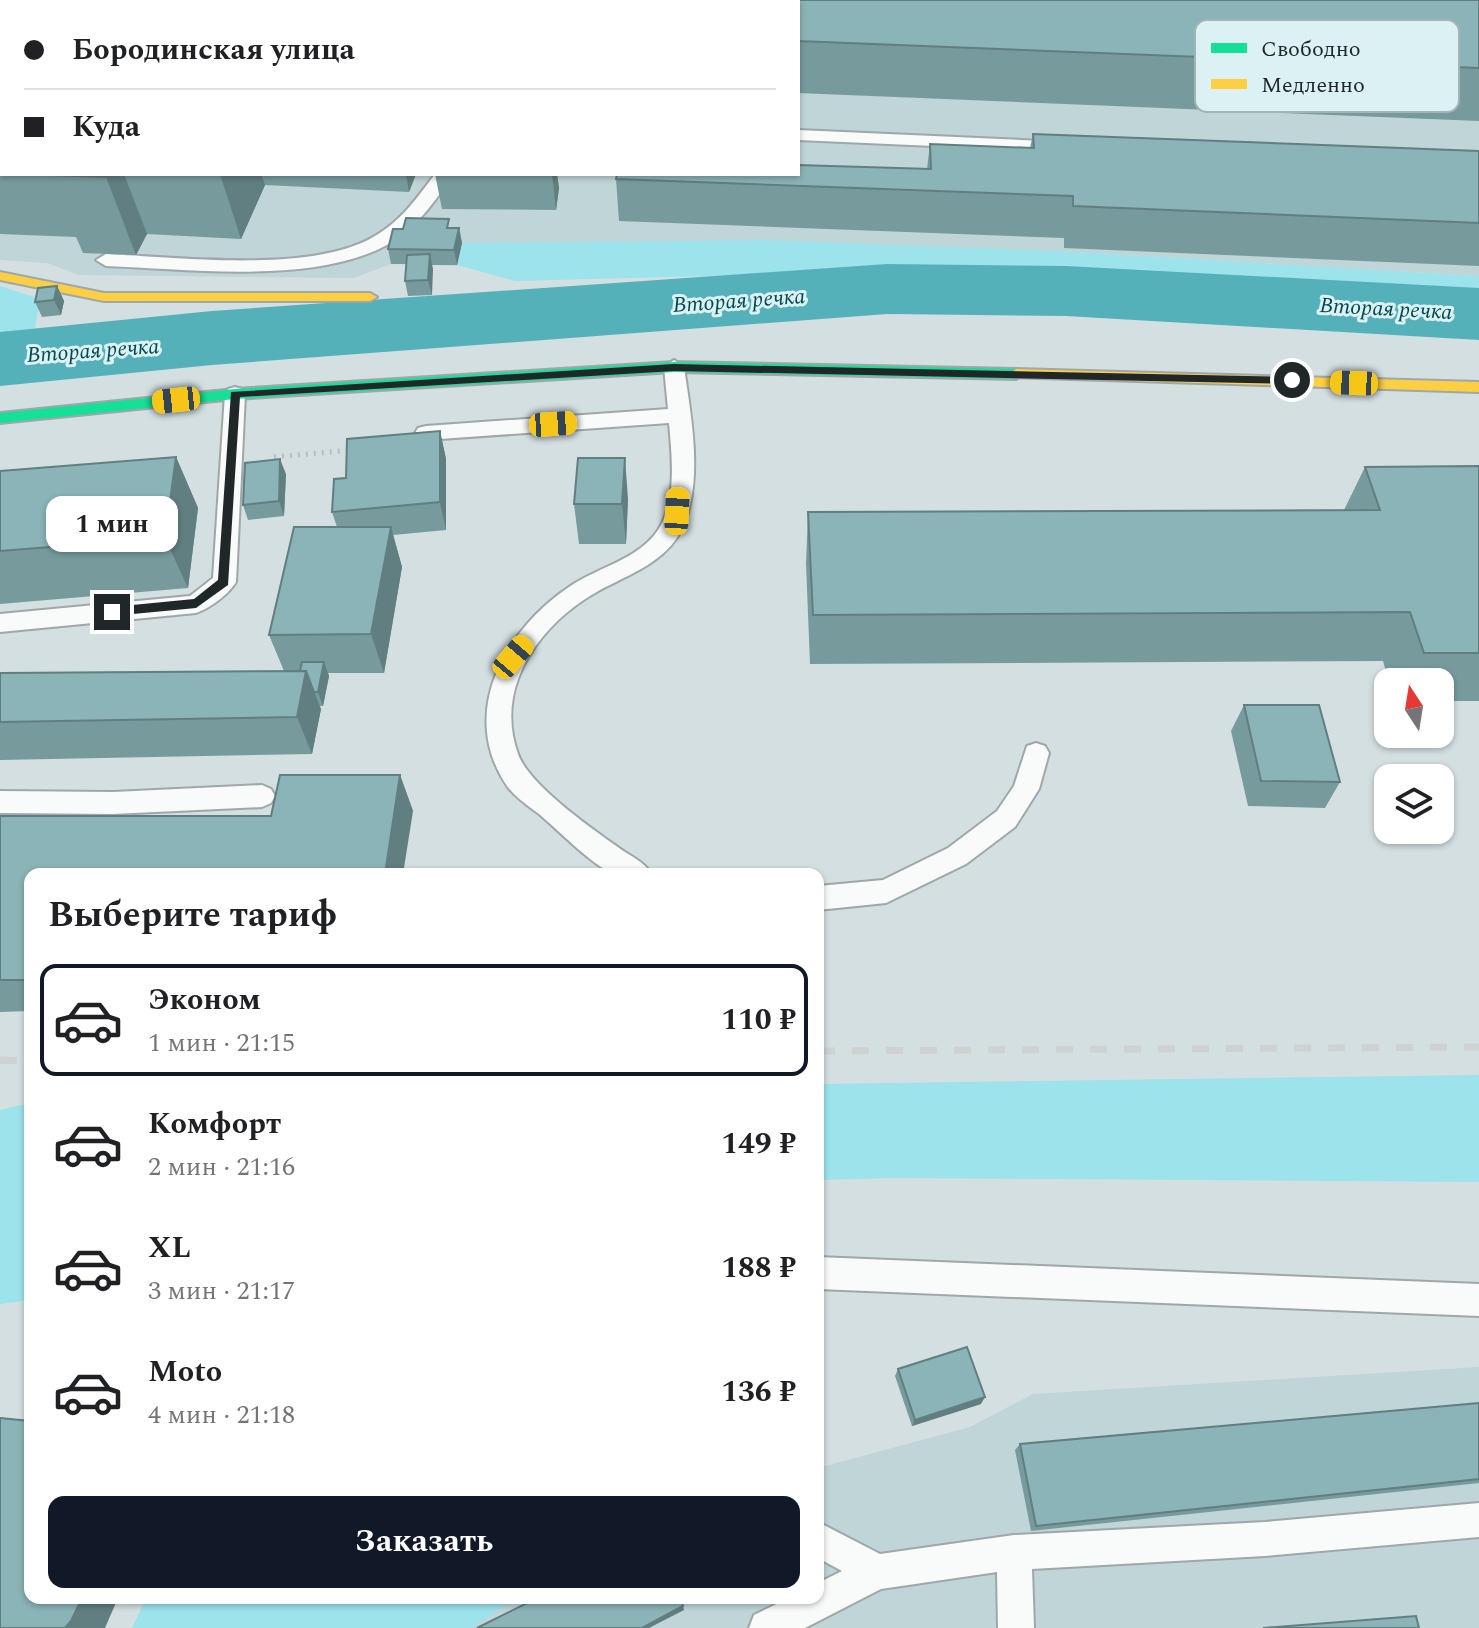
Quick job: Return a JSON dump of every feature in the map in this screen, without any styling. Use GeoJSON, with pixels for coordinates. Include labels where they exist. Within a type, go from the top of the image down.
{"type":"FeatureCollection","features":[{"type":"Feature","properties":{"kind":"main road"},"geometry":{"type":"LineString","coordinates":[[0,276],[104,297],[370,297]]}},
{"type":"Feature","properties":{"kind":"main road"},"geometry":{"type":"LineString","coordinates":[[0,418],[235,394],[674,367],[1183,377],[1479,387]]}},
{"type":"Feature","properties":{"kind":"lane"},"geometry":{"type":"LineString","coordinates":[[800,135],[1083,148]]}},
{"type":"Feature","properties":{"kind":"lane"},"geometry":{"type":"LineString","coordinates":[[106,260],[289,264],[358,253],[406,224],[443,176]]}},
{"type":"Feature","properties":{"kind":"lane"},"geometry":{"type":"LineString","coordinates":[[627,868],[610,859],[516,780],[498,736],[498,701],[513,657],[542,622],[580,591],[658,546],[670,530],[677,511],[680,415],[674,367]]}},
{"type":"Feature","properties":{"kind":"lane"},"geometry":{"type":"LineString","coordinates":[[0,623],[196,604],[210,596],[224,582],[235,394]]}},
{"type":"Feature","properties":{"kind":"lane"},"geometry":{"type":"LineString","coordinates":[[426,433],[680,415]]}},
{"type":"Feature","properties":{"kind":"lane"},"geometry":{"type":"LineString","coordinates":[[824,897],[886,891],[957,856],[1006,819],[1026,789],[1036,753]]}},
{"type":"Feature","properties":{"kind":"lane"},"geometry":{"type":"LineString","coordinates":[[0,802],[113,803],[262,796]]}},
{"type":"Feature","properties":{"kind":"lane"},"geometry":{"type":"LineString","coordinates":[[824,1273],[1479,1300]]}},
{"type":"Feature","properties":{"kind":"lane"},"geometry":{"type":"LineString","coordinates":[[824,1599],[878,1572],[1014,1552],[1265,1539],[1479,1520]]}},
{"type":"Feature","properties":{"kind":"lane"},"geometry":{"type":"LineString","coordinates":[[824,1542],[878,1572]]}},
{"type":"Feature","properties":{"kind":"lane"},"geometry":{"type":"LineString","coordinates":[[1014,1552],[1016,1628]]}},
{"type":"Feature","properties":{"kind":"lane"},"geometry":{"type":"LineString","coordinates":[[767,1628],[815,1604]]}},
{"type":"Feature","properties":{"kind":"path"},"geometry":{"type":"LineString","coordinates":[[231,462],[355,450]]}},
{"type":"Feature","properties":{"kind":"shaded area"},"geometry":{"type":"Polygon","coordinates":[[[800,0],[1479,0],[1479,276],[1061,251],[462,243],[457,266],[391,264],[354,278],[79,275],[47,263],[0,260],[0,176],[800,176],[800,0]]]}},
{"type":"Feature","properties":{"kind":"shaded area"},"geometry":{"type":"Polygon","coordinates":[[[767,240],[1061,251],[1479,276],[1479,298],[1057,275],[866,272],[515,281],[457,265],[462,243],[767,240]]]}},
{"type":"Feature","properties":{"kind":"shaded area"},"geometry":{"type":"Polygon","coordinates":[[[0,286],[40,299],[33,341],[0,373],[0,286]]]}},
{"type":"Feature","properties":{"kind":"shaded area"},"geometry":{"type":"Polygon","coordinates":[[[1479,1075],[1479,1182],[824,1180],[824,1084],[1479,1075]]]}},
{"type":"Feature","properties":{"kind":"shaded area"},"geometry":{"type":"Polygon","coordinates":[[[24,1104],[24,1301],[0,1304],[0,1110],[24,1104]]]}},
{"type":"Feature","properties":{"kind":"shaded area"},"geometry":{"type":"Polygon","coordinates":[[[1479,1367],[1479,1628],[470,1628],[472,1620],[504,1604],[824,1604],[824,1466],[970,1427],[1033,1394],[1479,1367]]]}},
{"type":"Feature","properties":{"kind":"shaded area"},"geometry":{"type":"Polygon","coordinates":[[[143,1604],[507,1604],[471,1628],[132,1628],[143,1604]]]}},
{"type":"Feature","properties":{"kind":"building"},"geometry":{"type":"Polygon","coordinates":[[[800,0],[1479,0],[1479,68],[1459,67],[1459,20],[1195,20],[1195,57],[800,41],[800,0]]]}},
{"type":"Feature","properties":{"kind":"building"},"geometry":{"type":"Polygon","coordinates":[[[1033,134],[1479,151],[1479,223],[1073,206],[1073,196],[616,179],[617,176],[800,176],[800,165],[931,169],[930,144],[1034,148],[1033,134]]]}},
{"type":"Feature","properties":{"kind":"building"},"geometry":{"type":"Polygon","coordinates":[[[406,218],[449,219],[447,228],[459,228],[454,250],[388,249],[393,229],[403,229],[406,218]]]}},
{"type":"Feature","properties":{"kind":"building"},"geometry":{"type":"Polygon","coordinates":[[[430,254],[428,280],[405,281],[407,255],[430,254]]]}},
{"type":"Feature","properties":{"kind":"building"},"geometry":{"type":"Polygon","coordinates":[[[57,286],[54,300],[35,302],[38,288],[57,286]]]}},
{"type":"Feature","properties":{"kind":"building"},"geometry":{"type":"Polygon","coordinates":[[[440,431],[440,502],[332,512],[334,479],[346,478],[347,439],[440,431]]]}},
{"type":"Feature","properties":{"kind":"building"},"geometry":{"type":"Polygon","coordinates":[[[176,457],[165,538],[0,551],[0,471],[176,457]]]}},
{"type":"Feature","properties":{"kind":"building"},"geometry":{"type":"Polygon","coordinates":[[[578,458],[625,458],[622,504],[574,504],[578,458]]]}},
{"type":"Feature","properties":{"kind":"building"},"geometry":{"type":"Polygon","coordinates":[[[280,459],[279,501],[243,505],[245,463],[280,459]]]}},
{"type":"Feature","properties":{"kind":"building"},"geometry":{"type":"Polygon","coordinates":[[[1479,466],[1479,653],[1424,653],[1410,612],[813,615],[808,512],[1380,510],[1365,467],[1479,466]]]}},
{"type":"Feature","properties":{"kind":"building"},"geometry":{"type":"Polygon","coordinates":[[[294,527],[391,527],[371,634],[269,635],[294,527]]]}},
{"type":"Feature","properties":{"kind":"building"},"geometry":{"type":"Polygon","coordinates":[[[302,662],[324,662],[318,692],[314,692],[306,671],[300,671],[302,662]]]}},
{"type":"Feature","properties":{"kind":"building"},"geometry":{"type":"Polygon","coordinates":[[[306,671],[297,717],[0,722],[0,673],[306,671]]]}},
{"type":"Feature","properties":{"kind":"building"},"geometry":{"type":"Polygon","coordinates":[[[1244,705],[1319,705],[1340,782],[1261,781],[1244,705]]]}},
{"type":"Feature","properties":{"kind":"building"},"geometry":{"type":"Polygon","coordinates":[[[280,775],[400,775],[386,868],[24,868],[24,980],[0,980],[0,816],[271,816],[280,775]]]}},
{"type":"Feature","properties":{"kind":"building"},"geometry":{"type":"Polygon","coordinates":[[[967,1347],[985,1397],[915,1420],[898,1369],[967,1347]]]}},
{"type":"Feature","properties":{"kind":"building"},"geometry":{"type":"Polygon","coordinates":[[[1479,1403],[1479,1479],[1036,1526],[1020,1444],[1479,1403]]]}},
{"type":"Feature","properties":{"kind":"building"},"geometry":{"type":"Polygon","coordinates":[[[0,1418],[24,1420],[24,1604],[79,1604],[65,1628],[0,1628],[0,1418]]]}},
{"type":"Feature","properties":{"kind":"building"},"geometry":{"type":"Polygon","coordinates":[[[525,1604],[683,1606],[642,1628],[477,1628],[525,1604]]]}},
{"type":"Feature","properties":{"kind":"building"},"geometry":{"type":"Polygon","coordinates":[[[1416,1616],[1419,1628],[1263,1628],[1416,1616]]]}},
{"type":"Feature","properties":{"kind":"waterway","name":"Вторая речка"},"geometry":{"type":"LineString","coordinates":[[0,359],[212,338],[887,289],[1066,291],[1479,314]]}},
{"type":"Feature","properties":{"kind":"railway"},"geometry":{"type":"LineString","coordinates":[[824,1051],[1479,1047]]}},
{"type":"Feature","properties":{"kind":"railway"},"geometry":{"type":"LineString","coordinates":[[0,1060],[24,1061]]}},
{"type":"Feature","properties":{"kind":"traffic: fast"},"geometry":{"type":"LineString","coordinates":[[0,418],[235,394],[674,367],[1016,374]]}},
{"type":"Feature","properties":{"kind":"traffic: slow"},"geometry":{"type":"LineString","coordinates":[[0,276],[104,297],[370,297]]}},
{"type":"Feature","properties":{"kind":"traffic: slow"},"geometry":{"type":"LineString","coordinates":[[1016,374],[1479,387]]}},
{"type":"Feature","properties":{"kind":"route"},"geometry":{"type":"LineString","coordinates":[[112,612],[196,604],[224,582],[235,394],[674,367],[1292,380]]}}]}
